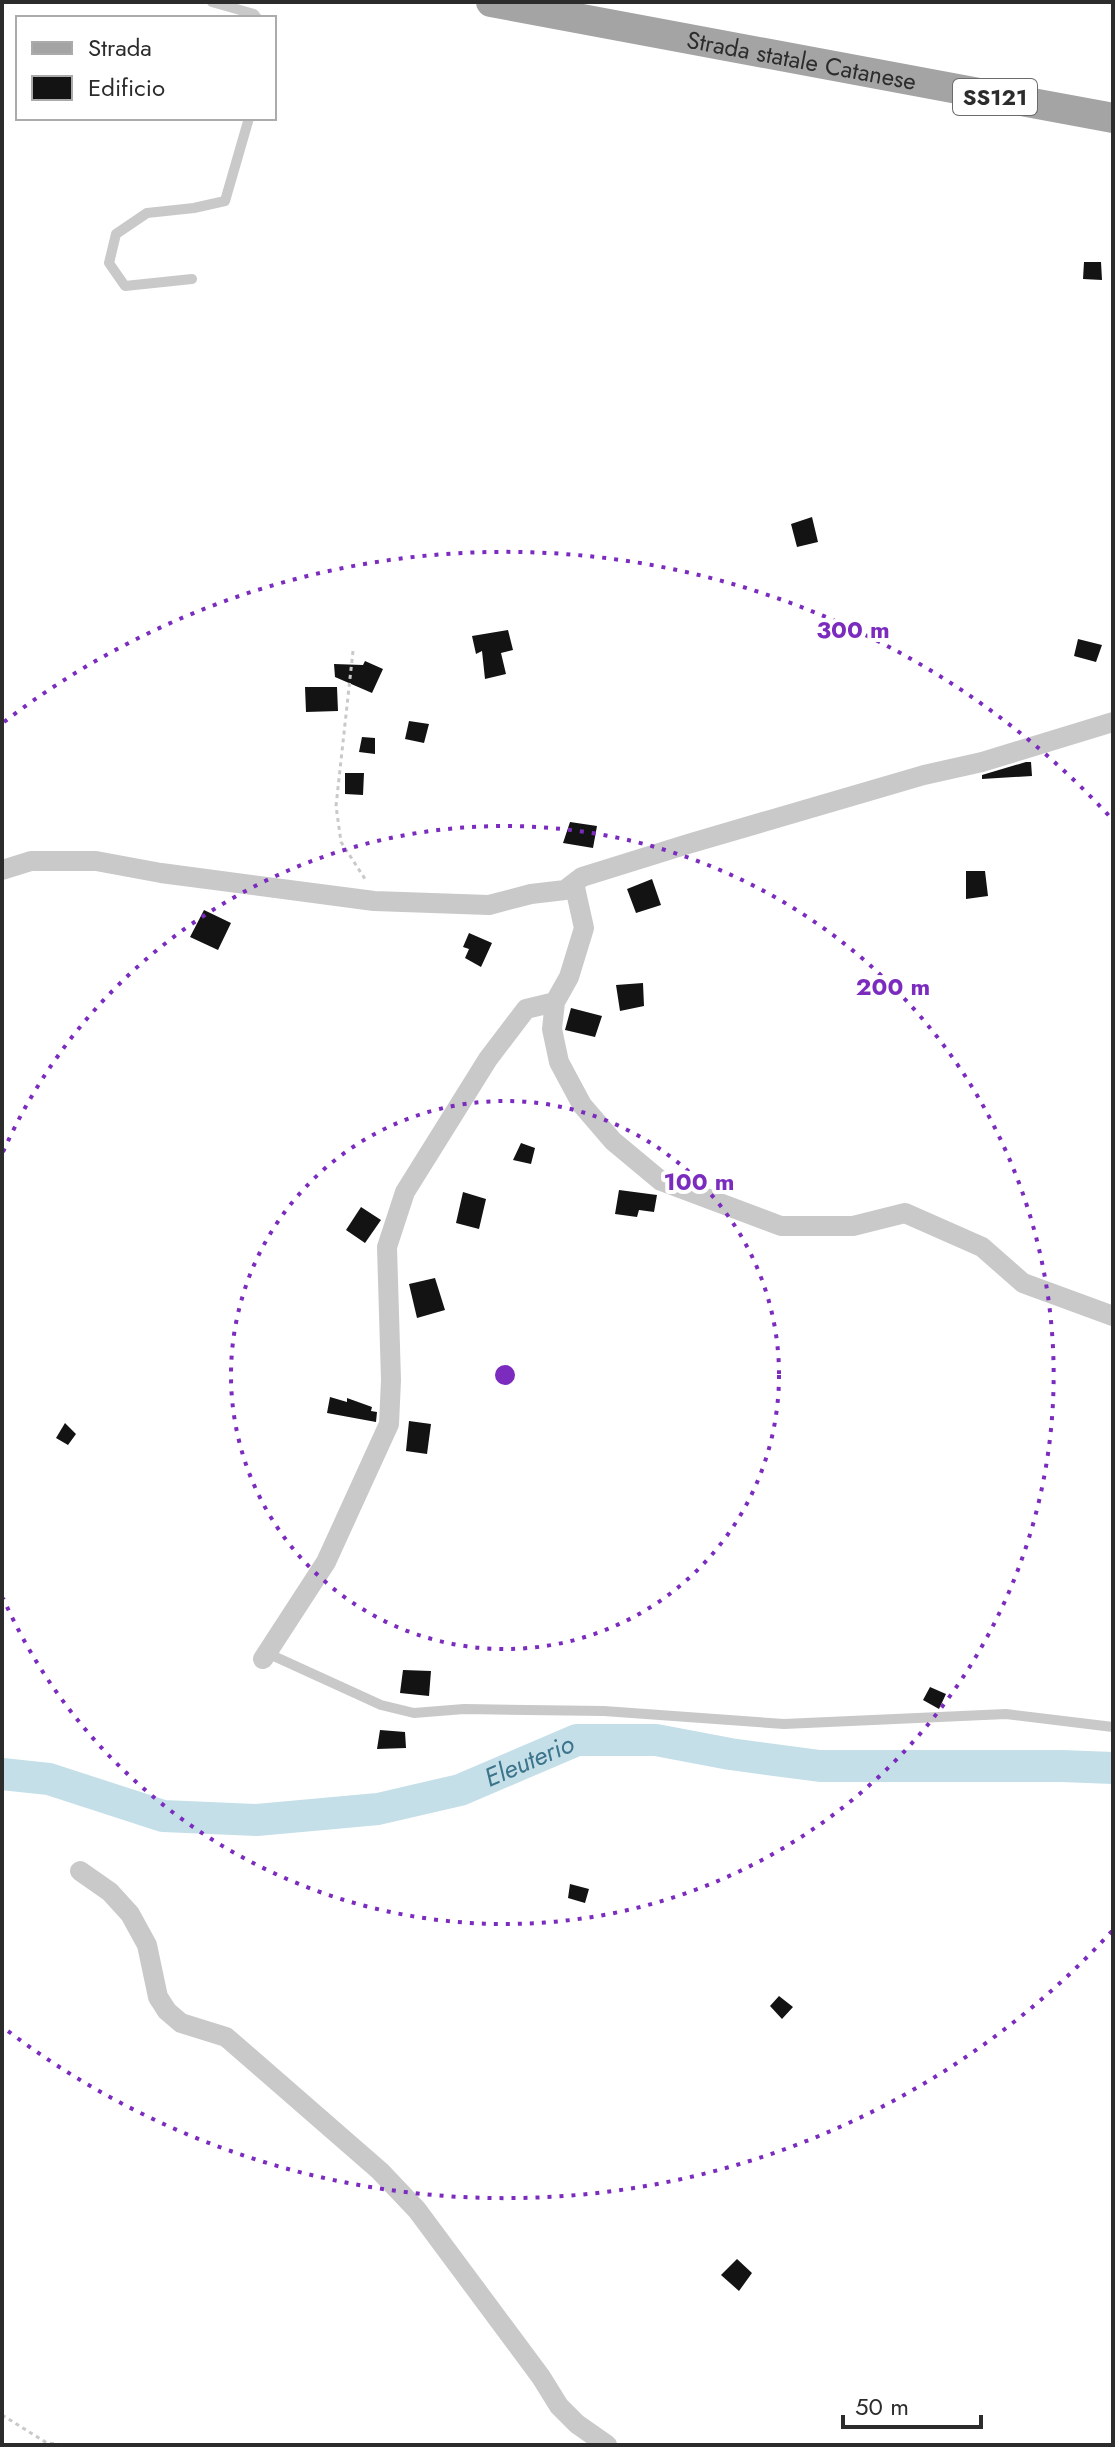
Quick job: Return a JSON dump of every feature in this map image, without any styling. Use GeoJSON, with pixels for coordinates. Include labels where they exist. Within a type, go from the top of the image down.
{"type":"FeatureCollection","features":[{"type":"Feature","properties":{"kind":"main road","name":"Strada statale Catanese"},"geometry":{"type":"LineString","coordinates":[[491,2],[1113,118]]}},
{"type":"Feature","properties":{"kind":"street"},"geometry":{"type":"LineString","coordinates":[[2,870],[31,861],[96,861],[161,873],[381,901],[489,905],[531,894],[565,890],[582,877],[688,844],[1113,722]]}},
{"type":"Feature","properties":{"kind":"street"},"geometry":{"type":"LineString","coordinates":[[574,883],[584,928],[569,977],[555,1002],[552,1029],[559,1062],[582,1105],[613,1141],[661,1181],[781,1226],[853,1226],[905,1213],[982,1247],[1023,1283],[1113,1316]]}},
{"type":"Feature","properties":{"kind":"street"},"geometry":{"type":"LineString","coordinates":[[265,1656],[326,1562],[389,1424],[391,1380],[387,1247],[405,1192],[488,1059],[526,1009],[555,1002]]}},
{"type":"Feature","properties":{"kind":"street"},"geometry":{"type":"LineString","coordinates":[[80,1871],[110,1892],[130,1914],[147,1945],[158,1997],[167,2011],[181,2023],[226,2037],[380,2171],[417,2210],[541,2377],[559,2406],[577,2424],[607,2445]]}},
{"type":"Feature","properties":{"kind":"lane"},"geometry":{"type":"LineString","coordinates":[[212,2],[256,16]]}},
{"type":"Feature","properties":{"kind":"lane"},"geometry":{"type":"LineString","coordinates":[[192,279],[125,286],[109,263],[116,234],[147,213],[225,201],[248,120]]}},
{"type":"Feature","properties":{"kind":"lane"},"geometry":{"type":"LineString","coordinates":[[265,1656],[381,1705],[414,1713],[464,1709],[604,1711],[784,1724],[1006,1714],[1113,1727]]}},
{"type":"Feature","properties":{"kind":"path"},"geometry":{"type":"LineString","coordinates":[[353,651],[336,806],[341,842],[381,901]]}},
{"type":"Feature","properties":{"kind":"path"},"geometry":{"type":"LineString","coordinates":[[2,2415],[47,2443],[64,2445]]}},
{"type":"Feature","properties":{"kind":"building"},"geometry":{"type":"Polygon","coordinates":[[[1084,262],[1101,262],[1102,280],[1083,279],[1084,262]]]}},
{"type":"Feature","properties":{"kind":"building"},"geometry":{"type":"Polygon","coordinates":[[[812,517],[818,542],[797,547],[791,524],[812,517]]]}},
{"type":"Feature","properties":{"kind":"building"},"geometry":{"type":"Polygon","coordinates":[[[508,630],[513,650],[501,653],[506,674],[485,679],[482,651],[476,654],[472,636],[508,630]]]}},
{"type":"Feature","properties":{"kind":"building"},"geometry":{"type":"Polygon","coordinates":[[[1078,639],[1102,645],[1096,662],[1074,656],[1078,639]]]}},
{"type":"Feature","properties":{"kind":"building"},"geometry":{"type":"Polygon","coordinates":[[[365,661],[383,669],[372,693],[335,677],[334,664],[363,665],[365,661]]]}},
{"type":"Feature","properties":{"kind":"building"},"geometry":{"type":"Polygon","coordinates":[[[305,687],[337,687],[338,711],[306,712],[305,687]]]}},
{"type":"Feature","properties":{"kind":"building"},"geometry":{"type":"Polygon","coordinates":[[[409,721],[429,724],[424,743],[405,739],[409,721]]]}},
{"type":"Feature","properties":{"kind":"building"},"geometry":{"type":"Polygon","coordinates":[[[362,737],[375,738],[375,754],[359,752],[362,737]]]}},
{"type":"Feature","properties":{"kind":"building"},"geometry":{"type":"Polygon","coordinates":[[[1031,762],[1032,776],[982,779],[982,775],[1031,762]]]}},
{"type":"Feature","properties":{"kind":"building"},"geometry":{"type":"Polygon","coordinates":[[[345,773],[364,773],[363,795],[345,794],[345,773]]]}},
{"type":"Feature","properties":{"kind":"building"},"geometry":{"type":"Polygon","coordinates":[[[570,822],[597,826],[593,848],[563,843],[570,822]]]}},
{"type":"Feature","properties":{"kind":"building"},"geometry":{"type":"Polygon","coordinates":[[[966,871],[985,871],[988,896],[966,899],[966,871]]]}},
{"type":"Feature","properties":{"kind":"building"},"geometry":{"type":"Polygon","coordinates":[[[652,879],[661,905],[636,913],[627,889],[652,879]]]}},
{"type":"Feature","properties":{"kind":"building"},"geometry":{"type":"Polygon","coordinates":[[[204,910],[231,923],[218,950],[190,937],[204,910]]]}},
{"type":"Feature","properties":{"kind":"building"},"geometry":{"type":"Polygon","coordinates":[[[469,933],[492,943],[481,967],[465,958],[469,949],[463,947],[469,933]]]}},
{"type":"Feature","properties":{"kind":"building"},"geometry":{"type":"Polygon","coordinates":[[[643,983],[644,1006],[620,1011],[616,985],[643,983]]]}},
{"type":"Feature","properties":{"kind":"building"},"geometry":{"type":"Polygon","coordinates":[[[571,1008],[602,1016],[595,1037],[565,1030],[571,1008]]]}},
{"type":"Feature","properties":{"kind":"building"},"geometry":{"type":"Polygon","coordinates":[[[521,1143],[535,1148],[531,1164],[513,1160],[521,1143]]]}},
{"type":"Feature","properties":{"kind":"building"},"geometry":{"type":"Polygon","coordinates":[[[619,1190],[657,1195],[654,1212],[639,1210],[637,1217],[615,1214],[619,1190]]]}},
{"type":"Feature","properties":{"kind":"building"},"geometry":{"type":"Polygon","coordinates":[[[463,1192],[486,1199],[479,1229],[456,1223],[463,1192]]]}},
{"type":"Feature","properties":{"kind":"building"},"geometry":{"type":"Polygon","coordinates":[[[361,1207],[381,1220],[365,1243],[346,1230],[361,1207]]]}},
{"type":"Feature","properties":{"kind":"building"},"geometry":{"type":"Polygon","coordinates":[[[435,1278],[445,1310],[417,1318],[409,1284],[435,1278]]]}},
{"type":"Feature","properties":{"kind":"building"},"geometry":{"type":"Polygon","coordinates":[[[330,1397],[347,1402],[347,1398],[372,1407],[371,1411],[377,1412],[376,1422],[327,1413],[330,1397]]]}},
{"type":"Feature","properties":{"kind":"building"},"geometry":{"type":"Polygon","coordinates":[[[409,1421],[431,1424],[427,1454],[406,1451],[409,1421]]]}},
{"type":"Feature","properties":{"kind":"building"},"geometry":{"type":"Polygon","coordinates":[[[65,1423],[76,1434],[68,1445],[56,1438],[65,1423]]]}},
{"type":"Feature","properties":{"kind":"building"},"geometry":{"type":"Polygon","coordinates":[[[403,1670],[431,1671],[429,1696],[400,1693],[403,1670]]]}},
{"type":"Feature","properties":{"kind":"building"},"geometry":{"type":"Polygon","coordinates":[[[930,1687],[946,1694],[939,1709],[923,1700],[930,1687]]]}},
{"type":"Feature","properties":{"kind":"building"},"geometry":{"type":"Polygon","coordinates":[[[380,1730],[405,1732],[406,1748],[377,1749],[380,1730]]]}},
{"type":"Feature","properties":{"kind":"building"},"geometry":{"type":"Polygon","coordinates":[[[570,1884],[589,1889],[585,1903],[568,1898],[570,1884]]]}},
{"type":"Feature","properties":{"kind":"building"},"geometry":{"type":"Polygon","coordinates":[[[779,1996],[793,2007],[782,2019],[770,2006],[779,1996]]]}},
{"type":"Feature","properties":{"kind":"building"},"geometry":{"type":"Polygon","coordinates":[[[737,2259],[752,2273],[739,2291],[721,2275],[737,2259]]]}},
{"type":"Feature","properties":{"kind":"waterway","name":"Eleuterio"},"geometry":{"type":"LineString","coordinates":[[2,1774],[49,1779],[163,1816],[257,1820],[378,1809],[460,1790],[577,1740],[656,1740],[820,1766],[1113,1768]]}}]}
